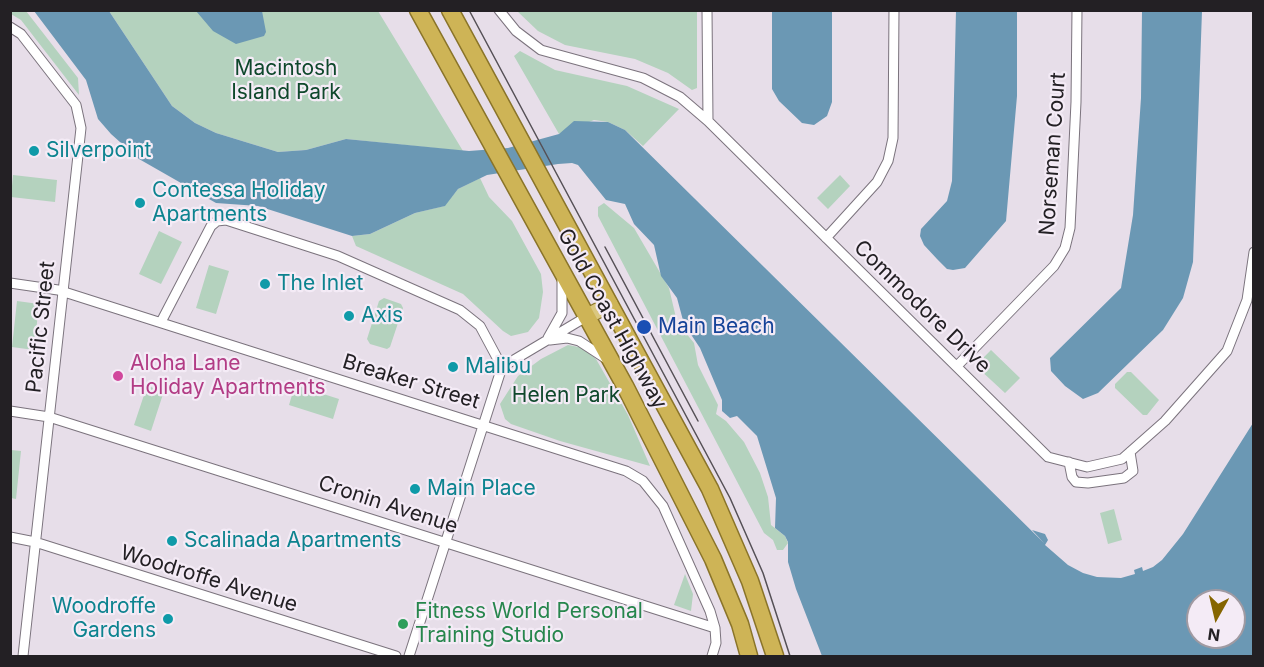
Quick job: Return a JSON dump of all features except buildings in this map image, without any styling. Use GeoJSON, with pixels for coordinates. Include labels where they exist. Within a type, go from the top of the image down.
{"type":"FeatureCollection","features":[{"type":"Feature","properties":{"kind":"highway","name":"Gold Coast Highway"},"geometry":{"type":"LineString","coordinates":[[418,10],[484,134],[612,363],[713,560],[740,624],[748,657]]}},
{"type":"Feature","properties":{"kind":"highway","name":"Gold Coast Highway"},"geometry":{"type":"LineString","coordinates":[[450,10],[726,523],[750,581],[775,657]]}},
{"type":"Feature","properties":{"kind":"main road"},"geometry":{"type":"LineString","coordinates":[[586,317],[610,304]]}},
{"type":"Feature","properties":{"kind":"street","name":"Commodore Drive"},"geometry":{"type":"LineString","coordinates":[[499,10],[516,31],[542,50],[573,60],[619,69],[661,85],[708,121],[1048,457],[1087,467],[1122,459],[1165,421],[1227,351],[1247,300],[1254,252]]}},
{"type":"Feature","properties":{"kind":"street"},"geometry":{"type":"LineString","coordinates":[[707,10],[708,121]]}},
{"type":"Feature","properties":{"kind":"street"},"geometry":{"type":"LineString","coordinates":[[826,238],[877,182],[888,161],[893,138],[894,10]]}},
{"type":"Feature","properties":{"kind":"street","name":"Norseman Court"},"geometry":{"type":"LineString","coordinates":[[957,366],[1054,266],[1065,248],[1070,228],[1077,102],[1077,10]]}},
{"type":"Feature","properties":{"kind":"street","name":"Pacific Street"},"geometry":{"type":"LineString","coordinates":[[10,27],[21,34],[76,105],[80,118],[23,657]]}},
{"type":"Feature","properties":{"kind":"street"},"geometry":{"type":"LineString","coordinates":[[161,322],[206,236],[218,221],[226,220],[338,256],[471,318],[487,337],[502,367]]}},
{"type":"Feature","properties":{"kind":"street"},"geometry":{"type":"LineString","coordinates":[[547,340],[562,313],[562,273]]}},
{"type":"Feature","properties":{"kind":"street","name":"Breaker Street"},"geometry":{"type":"LineString","coordinates":[[10,283],[63,291],[626,471],[643,481],[663,506],[715,628]]}},
{"type":"Feature","properties":{"kind":"street"},"geometry":{"type":"LineString","coordinates":[[408,657],[502,367],[586,317]]}},
{"type":"Feature","properties":{"kind":"street"},"geometry":{"type":"LineString","coordinates":[[547,340],[567,338],[579,341],[612,363]]}},
{"type":"Feature","properties":{"kind":"street","name":"Cronin Avenue"},"geometry":{"type":"LineString","coordinates":[[10,411],[49,417],[715,628]]}},
{"type":"Feature","properties":{"kind":"street"},"geometry":{"type":"LineString","coordinates":[[1069,462],[1071,477],[1076,482],[1088,483],[1124,478],[1133,471],[1130,452]]}},
{"type":"Feature","properties":{"kind":"street","name":"Woodroffe Avenue"},"geometry":{"type":"LineString","coordinates":[[10,537],[35,542],[396,657]]}},
{"type":"Feature","properties":{"kind":"street"},"geometry":{"type":"LineString","coordinates":[[712,657],[715,628]]}},
{"type":"Feature","properties":{"kind":"green space"},"geometry":{"type":"Polygon","coordinates":[[[11,10],[26,11],[78,78],[79,95],[21,20],[11,14],[11,10]]]}},
{"type":"Feature","properties":{"kind":"green space","name":"Macintosh Island Park"},"geometry":{"type":"Polygon","coordinates":[[[109,11],[378,11],[463,151],[346,139],[306,150],[278,152],[216,133],[195,123],[172,106],[109,11]]]}},
{"type":"Feature","properties":{"kind":"green space"},"geometry":{"type":"Polygon","coordinates":[[[517,11],[697,11],[697,88],[692,90],[668,73],[635,59],[565,45],[538,31],[517,11]]]}},
{"type":"Feature","properties":{"kind":"green space"},"geometry":{"type":"Polygon","coordinates":[[[520,51],[555,70],[627,86],[679,109],[643,146],[625,130],[608,122],[594,120],[559,134],[514,56],[520,51]]]}},
{"type":"Feature","properties":{"kind":"green space"},"geometry":{"type":"Polygon","coordinates":[[[13,175],[57,180],[55,202],[11,197],[13,175]]]}},
{"type":"Feature","properties":{"kind":"green space"},"geometry":{"type":"Polygon","coordinates":[[[840,175],[850,186],[828,209],[817,198],[840,175]]]}},
{"type":"Feature","properties":{"kind":"green space"},"geometry":{"type":"Polygon","coordinates":[[[480,178],[489,197],[512,221],[541,274],[543,292],[539,318],[528,332],[511,336],[463,294],[356,246],[352,236],[370,234],[415,213],[444,206],[458,189],[480,178]]]}},
{"type":"Feature","properties":{"kind":"green space"},"geometry":{"type":"Polygon","coordinates":[[[604,203],[634,228],[669,288],[677,322],[694,343],[698,365],[718,405],[716,414],[726,421],[744,442],[760,473],[768,497],[771,525],[785,536],[788,543],[783,550],[777,550],[773,540],[764,533],[598,216],[598,207],[604,203]]]}},
{"type":"Feature","properties":{"kind":"green space"},"geometry":{"type":"Polygon","coordinates":[[[159,231],[182,242],[161,284],[139,274],[159,231]]]}},
{"type":"Feature","properties":{"kind":"green space"},"geometry":{"type":"Polygon","coordinates":[[[209,265],[229,271],[216,314],[196,308],[209,265]]]}},
{"type":"Feature","properties":{"kind":"green space"},"geometry":{"type":"Polygon","coordinates":[[[384,298],[401,304],[403,308],[390,347],[387,349],[370,344],[367,339],[379,301],[384,298]]]}},
{"type":"Feature","properties":{"kind":"green space"},"geometry":{"type":"Polygon","coordinates":[[[17,301],[39,304],[34,350],[12,347],[17,301]]]}},
{"type":"Feature","properties":{"kind":"green space","name":"Helen Park"},"geometry":{"type":"Polygon","coordinates":[[[568,345],[584,348],[596,359],[628,415],[650,466],[560,441],[511,424],[505,419],[500,404],[518,376],[541,359],[568,345]]]}},
{"type":"Feature","properties":{"kind":"green space"},"geometry":{"type":"Polygon","coordinates":[[[991,350],[1020,378],[1005,393],[978,368],[979,362],[991,350]]]}},
{"type":"Feature","properties":{"kind":"green space"},"geometry":{"type":"Polygon","coordinates":[[[1127,372],[1131,372],[1159,400],[1147,415],[1143,415],[1115,388],[1115,384],[1127,372]]]}},
{"type":"Feature","properties":{"kind":"green space"},"geometry":{"type":"Polygon","coordinates":[[[295,385],[339,399],[333,419],[289,405],[295,385]]]}},
{"type":"Feature","properties":{"kind":"green space"},"geometry":{"type":"Polygon","coordinates":[[[147,386],[164,391],[151,431],[134,425],[147,386]]]}},
{"type":"Feature","properties":{"kind":"green space"},"geometry":{"type":"Polygon","coordinates":[[[11,450],[21,451],[16,499],[11,498],[11,450]]]}},
{"type":"Feature","properties":{"kind":"green space"},"geometry":{"type":"Polygon","coordinates":[[[1114,509],[1122,540],[1108,544],[1100,513],[1114,509]]]}},
{"type":"Feature","properties":{"kind":"green space"},"geometry":{"type":"Polygon","coordinates":[[[685,574],[693,594],[691,611],[674,605],[685,574]]]}},
{"type":"Feature","properties":{"kind":"water"},"geometry":{"type":"Polygon","coordinates":[[[34,11],[109,11],[172,106],[195,123],[216,133],[278,152],[306,150],[346,139],[469,151],[508,148],[559,134],[574,121],[608,122],[625,130],[1044,543],[1032,530],[1045,534],[1048,540],[1045,545],[1068,565],[1083,573],[1097,577],[1121,578],[1135,574],[1134,570],[1142,567],[1143,571],[1153,567],[1162,560],[1183,534],[1253,423],[1253,656],[822,656],[796,589],[788,562],[788,542],[785,536],[775,528],[776,498],[757,436],[737,416],[730,418],[722,411],[722,400],[700,348],[684,324],[677,298],[661,276],[654,245],[634,224],[625,204],[606,200],[578,165],[558,164],[487,175],[458,189],[445,206],[415,213],[370,234],[352,236],[258,206],[216,203],[139,159],[98,119],[86,80],[34,11]]]}},
{"type":"Feature","properties":{"kind":"water"},"geometry":{"type":"Polygon","coordinates":[[[196,11],[262,11],[266,32],[264,36],[236,44],[213,31],[196,11]]]}},
{"type":"Feature","properties":{"kind":"water"},"geometry":{"type":"Polygon","coordinates":[[[772,11],[832,11],[832,102],[827,116],[814,125],[802,123],[779,101],[772,89],[772,11]]]}},
{"type":"Feature","properties":{"kind":"water"},"geometry":{"type":"Polygon","coordinates":[[[956,11],[1017,11],[1017,96],[1006,221],[965,268],[953,270],[947,269],[937,259],[924,245],[920,236],[921,229],[947,201],[952,181],[956,11]]]}},
{"type":"Feature","properties":{"kind":"water"},"geometry":{"type":"Polygon","coordinates":[[[1142,11],[1202,11],[1193,262],[1183,298],[1163,330],[1098,393],[1083,399],[1065,386],[1051,371],[1050,358],[1121,288],[1133,215],[1141,98],[1142,11]]]}},
{"type":"Feature","properties":{"kind":"tram line"},"geometry":{"type":"LineString","coordinates":[[469,10],[730,498],[763,573],[790,656]]}},
{"type":"Feature","properties":{"kind":"tram line"},"geometry":{"type":"LineString","coordinates":[[605,247],[698,421]]}},
{"type":"Feature","properties":{"kind":"place","name":"Silverpoint"},"geometry":{"type":"Point","coordinates":[34,151]}},
{"type":"Feature","properties":{"kind":"place","name":"Contessa Holiday Apartments"},"geometry":{"type":"Point","coordinates":[140,203]}},
{"type":"Feature","properties":{"kind":"place","name":"The Inlet"},"geometry":{"type":"Point","coordinates":[265,284]}},
{"type":"Feature","properties":{"kind":"place","name":"Axis"},"geometry":{"type":"Point","coordinates":[349,316]}},
{"type":"Feature","properties":{"kind":"place","name":"Main Beach"},"geometry":{"type":"Point","coordinates":[644,327]}},
{"type":"Feature","properties":{"kind":"place","name":"Malibu"},"geometry":{"type":"Point","coordinates":[453,367]}},
{"type":"Feature","properties":{"kind":"place","name":"Aloha Lane Holiday Apartments"},"geometry":{"type":"Point","coordinates":[118,376]}},
{"type":"Feature","properties":{"kind":"place","name":"Main Place"},"geometry":{"type":"Point","coordinates":[415,489]}},
{"type":"Feature","properties":{"kind":"place","name":"Scalinada Apartments"},"geometry":{"type":"Point","coordinates":[172,541]}},
{"type":"Feature","properties":{"kind":"place","name":"Woodroffe Gardens"},"geometry":{"type":"Point","coordinates":[168,619]}},
{"type":"Feature","properties":{"kind":"place","name":"Fitness World Personal Training Studio"},"geometry":{"type":"Point","coordinates":[403,624]}}]}
